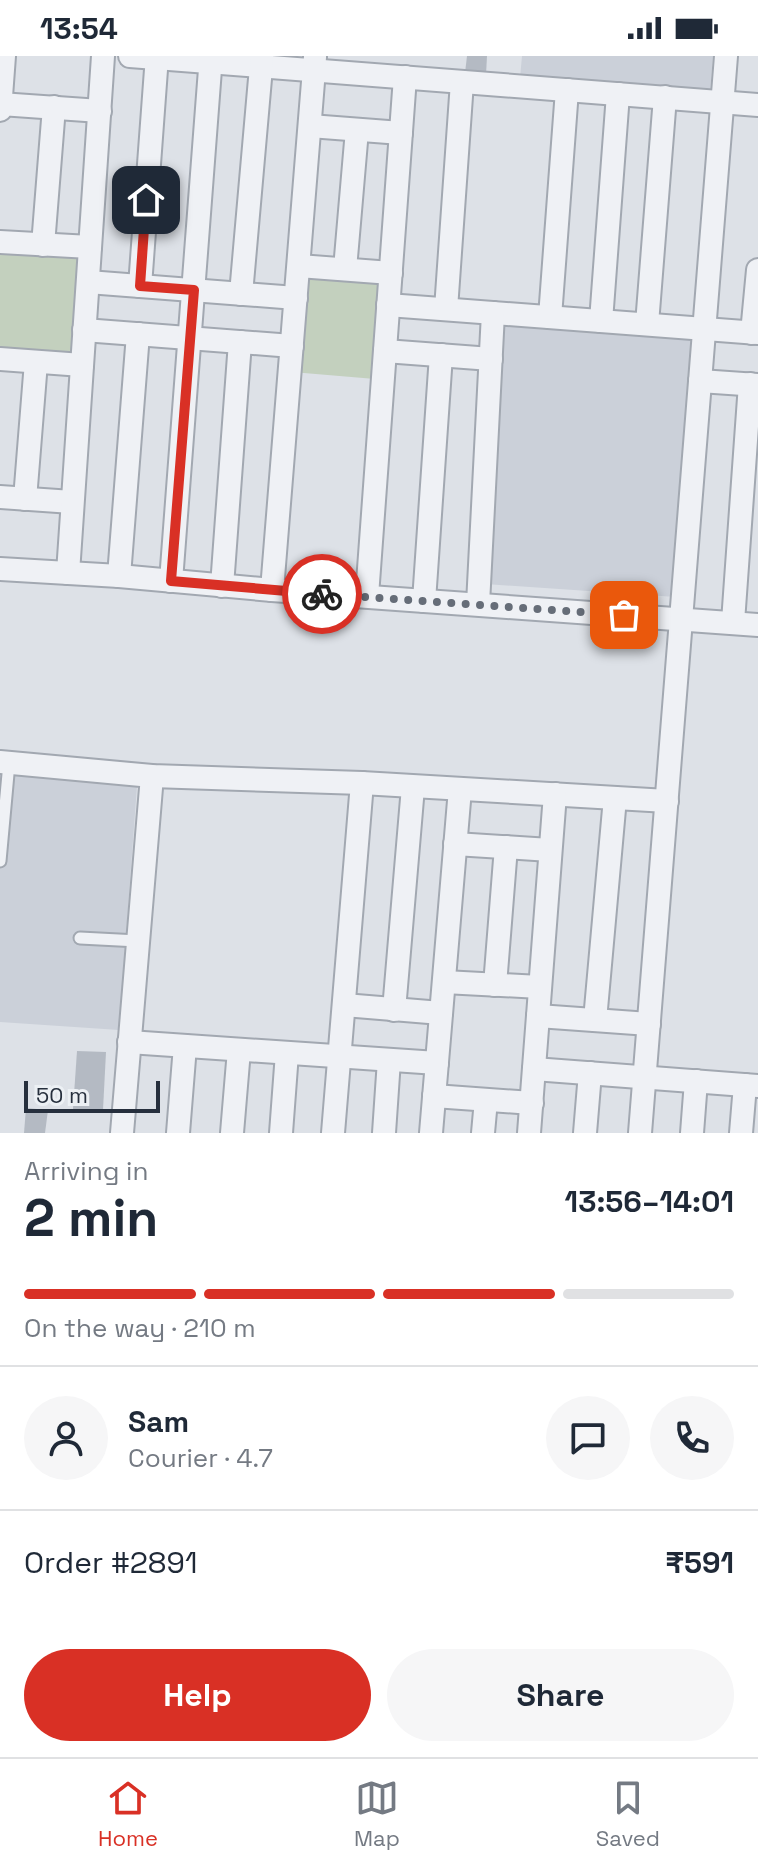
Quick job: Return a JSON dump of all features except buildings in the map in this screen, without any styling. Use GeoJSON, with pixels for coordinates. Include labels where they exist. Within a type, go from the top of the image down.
{"type":"FeatureCollection","features":[{"type":"Feature","properties":{"kind":"street"},"geometry":{"type":"LineString","coordinates":[[0,110],[4,56]]}},
{"type":"Feature","properties":{"kind":"street"},"geometry":{"type":"LineString","coordinates":[[68,573],[103,56]]}},
{"type":"Feature","properties":{"kind":"street"},"geometry":{"type":"LineString","coordinates":[[130,56],[363,65],[405,77],[758,105]]}},
{"type":"Feature","properties":{"kind":"street"},"geometry":{"type":"LineString","coordinates":[[640,1133],[726,56]]}},
{"type":"Feature","properties":{"kind":"street"},"geometry":{"type":"LineString","coordinates":[[140,286],[157,57]]}},
{"type":"Feature","properties":{"kind":"street"},"geometry":{"type":"LineString","coordinates":[[171,581],[211,59]]}},
{"type":"Feature","properties":{"kind":"street"},"geometry":{"type":"LineString","coordinates":[[241,294],[261,61]]}},
{"type":"Feature","properties":{"kind":"street"},"geometry":{"type":"LineString","coordinates":[[272,590],[314,63]]}},
{"type":"Feature","properties":{"kind":"street"},"geometry":{"type":"LineString","coordinates":[[367,596],[405,77]]}},
{"type":"Feature","properties":{"kind":"street"},"geometry":{"type":"LineString","coordinates":[[446,309],[462,82]]}},
{"type":"Feature","properties":{"kind":"street"},"geometry":{"type":"LineString","coordinates":[[550,317],[567,90]]}},
{"type":"Feature","properties":{"kind":"street"},"geometry":{"type":"LineString","coordinates":[[601,321],[618,94]]}},
{"type":"Feature","properties":{"kind":"street"},"geometry":{"type":"LineString","coordinates":[[647,324],[665,97]]}},
{"type":"Feature","properties":{"kind":"street"},"geometry":{"type":"LineString","coordinates":[[0,104],[100,111]]}},
{"type":"Feature","properties":{"kind":"street"},"geometry":{"type":"LineString","coordinates":[[43,245],[54,107]]}},
{"type":"Feature","properties":{"kind":"street"},"geometry":{"type":"LineString","coordinates":[[310,126],[401,133]]}},
{"type":"Feature","properties":{"kind":"street"},"geometry":{"type":"LineString","coordinates":[[345,269],[357,130]]}},
{"type":"Feature","properties":{"kind":"street"},"geometry":{"type":"LineString","coordinates":[[0,242],[90,247]]}},
{"type":"Feature","properties":{"kind":"street"},"geometry":{"type":"LineString","coordinates":[[299,266],[391,273]]}},
{"type":"Feature","properties":{"kind":"street"},"geometry":{"type":"LineString","coordinates":[[388,305],[755,333],[758,270]]}},
{"type":"Feature","properties":{"kind":"street"},"geometry":{"type":"LineString","coordinates":[[88,282],[296,298]]}},
{"type":"Feature","properties":{"kind":"street"},"geometry":{"type":"LineString","coordinates":[[478,604],[493,313]]}},
{"type":"Feature","properties":{"kind":"street"},"geometry":{"type":"LineString","coordinates":[[84,330],[292,346]]}},
{"type":"Feature","properties":{"kind":"street"},"geometry":{"type":"LineString","coordinates":[[119,576],[138,334]]}},
{"type":"Feature","properties":{"kind":"street"},"geometry":{"type":"LineString","coordinates":[[222,586],[240,342]]}},
{"type":"Feature","properties":{"kind":"street"},"geometry":{"type":"LineString","coordinates":[[385,351],[491,359]]}},
{"type":"Feature","properties":{"kind":"street"},"geometry":{"type":"LineString","coordinates":[[424,601],[441,355]]}},
{"type":"Feature","properties":{"kind":"street"},"geometry":{"type":"LineString","coordinates":[[0,359],[82,365]]}},
{"type":"Feature","properties":{"kind":"street"},"geometry":{"type":"LineString","coordinates":[[25,499],[36,362]]}},
{"type":"Feature","properties":{"kind":"street"},"geometry":{"type":"LineString","coordinates":[[700,381],[754,384],[733,622]]}},
{"type":"Feature","properties":{"kind":"street"},"geometry":{"type":"LineString","coordinates":[[0,497],[72,502]]}},
{"type":"Feature","properties":{"kind":"street"},"geometry":{"type":"LineString","coordinates":[[0,569],[758,625]]}},
{"type":"Feature","properties":{"kind":"street"},"geometry":{"type":"LineString","coordinates":[[4,762],[152,776],[362,783],[667,801]]}},
{"type":"Feature","properties":{"kind":"street"},"geometry":{"type":"LineString","coordinates":[[122,1133],[152,776]]}},
{"type":"Feature","properties":{"kind":"street"},"geometry":{"type":"LineString","coordinates":[[333,1133],[362,783]]}},
{"type":"Feature","properties":{"kind":"street"},"geometry":{"type":"LineString","coordinates":[[394,1010],[413,787]]}},
{"type":"Feature","properties":{"kind":"street"},"geometry":{"type":"LineString","coordinates":[[431,1133],[460,789]]}},
{"type":"Feature","properties":{"kind":"street"},"geometry":{"type":"LineString","coordinates":[[529,1133],[555,794]]}},
{"type":"Feature","properties":{"kind":"street"},"geometry":{"type":"LineString","coordinates":[[595,1020],[615,798]]}},
{"type":"Feature","properties":{"kind":"street"},"geometry":{"type":"LineString","coordinates":[[455,844],[550,850]]}},
{"type":"Feature","properties":{"kind":"street"},"geometry":{"type":"LineString","coordinates":[[495,985],[506,847]]}},
{"type":"Feature","properties":{"kind":"street"},"geometry":{"type":"LineString","coordinates":[[444,982],[540,987]]}},
{"type":"Feature","properties":{"kind":"street"},"geometry":{"type":"LineString","coordinates":[[344,1005],[441,1013]]}},
{"type":"Feature","properties":{"kind":"street"},"geometry":{"type":"LineString","coordinates":[[538,1016],[649,1024]]}},
{"type":"Feature","properties":{"kind":"street"},"geometry":{"type":"LineString","coordinates":[[129,1042],[437,1063]]}},
{"type":"Feature","properties":{"kind":"street"},"geometry":{"type":"LineString","coordinates":[[178,1133],[185,1046]]}},
{"type":"Feature","properties":{"kind":"street"},"geometry":{"type":"LineString","coordinates":[[232,1133],[239,1050]]}},
{"type":"Feature","properties":{"kind":"street"},"geometry":{"type":"LineString","coordinates":[[281,1133],[287,1053]]}},
{"type":"Feature","properties":{"kind":"street"},"geometry":{"type":"LineString","coordinates":[[384,1133],[389,1060]]}},
{"type":"Feature","properties":{"kind":"street"},"geometry":{"type":"LineString","coordinates":[[534,1069],[752,1085],[741,1133]]}},
{"type":"Feature","properties":{"kind":"street"},"geometry":{"type":"LineString","coordinates":[[585,1133],[590,1073]]}},
{"type":"Feature","properties":{"kind":"street"},"geometry":{"type":"LineString","coordinates":[[692,1133],[696,1081]]}},
{"type":"Feature","properties":{"kind":"street"},"geometry":{"type":"LineString","coordinates":[[434,1096],[532,1103]]}},
{"type":"Feature","properties":{"kind":"street"},"geometry":{"type":"LineString","coordinates":[[483,1133],[486,1100]]}},
{"type":"Feature","properties":{"kind":"lane"},"geometry":{"type":"LineString","coordinates":[[0,861],[4,762]]}},
{"type":"Feature","properties":{"kind":"lane"},"geometry":{"type":"LineString","coordinates":[[80,938],[138,941]]}},
{"type":"Feature","properties":{"kind":"shaded area"},"geometry":{"type":"Polygon","coordinates":[[[522,56],[713,56],[710,93],[520,78],[522,56]]]}},
{"type":"Feature","properties":{"kind":"shaded area"},"geometry":{"type":"Polygon","coordinates":[[[503,323],[693,336],[676,597],[485,584],[503,323]]]}},
{"type":"Feature","properties":{"kind":"shaded area"},"geometry":{"type":"Polygon","coordinates":[[[0,764],[138,773],[119,1030],[0,1022],[0,764]]]}},
{"type":"Feature","properties":{"kind":"green space"},"geometry":{"type":"Polygon","coordinates":[[[0,249],[82,255],[74,358],[0,352],[0,249]]]}},
{"type":"Feature","properties":{"kind":"green space"},"geometry":{"type":"Polygon","coordinates":[[[300,270],[383,277],[375,379],[292,372],[300,270]]]}},
{"type":"Feature","properties":{"kind":"way so far"},"geometry":{"type":"LineString","coordinates":[[322,594],[624,615]]}},
{"type":"Feature","properties":{"kind":"route"},"geometry":{"type":"LineString","coordinates":[[146,200],[140,286],[194,290],[171,581],[322,594]]}}]}
